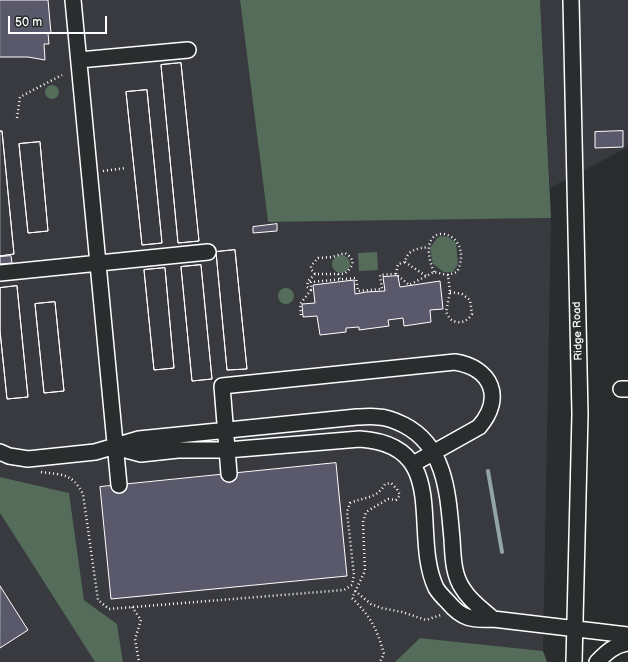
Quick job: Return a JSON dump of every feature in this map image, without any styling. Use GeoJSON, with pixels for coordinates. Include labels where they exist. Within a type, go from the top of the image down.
{"type":"FeatureCollection","features":[{"type":"Feature","properties":{"kind":"street"},"geometry":{"type":"LineString","coordinates":[[73,0],[119,485]]}},
{"type":"Feature","properties":{"kind":"street","name":"Ridge Road"},"geometry":{"type":"LineString","coordinates":[[571,0],[580,414],[574,662]]}},
{"type":"Feature","properties":{"kind":"street"},"geometry":{"type":"LineString","coordinates":[[79,60],[188,50]]}},
{"type":"Feature","properties":{"kind":"street"},"geometry":{"type":"LineString","coordinates":[[0,273],[208,252]]}},
{"type":"Feature","properties":{"kind":"street"},"geometry":{"type":"LineString","coordinates":[[229,474],[222,386],[455,362],[467,364],[479,370],[488,381],[493,393],[491,407],[486,418],[479,427],[413,464]]}},
{"type":"Feature","properties":{"kind":"street"},"geometry":{"type":"LineString","coordinates":[[0,452],[9,456],[28,459],[95,452],[139,439],[226,430],[379,417],[397,421],[425,440],[434,453],[443,472],[447,490],[455,569],[463,589],[493,619]]}},
{"type":"Feature","properties":{"kind":"street"},"geometry":{"type":"LineString","coordinates":[[115,447],[141,454],[178,450],[227,450],[360,439],[376,440],[390,444],[403,453],[413,464],[418,474],[423,492],[429,564],[437,588],[455,610],[473,620],[493,619],[575,630],[628,635]]}},
{"type":"Feature","properties":{"kind":"street"},"geometry":{"type":"LineString","coordinates":[[423,492],[447,490]]}},
{"type":"Feature","properties":{"kind":"street"},"geometry":{"type":"LineString","coordinates":[[597,662],[619,644],[628,643]]}},
{"type":"Feature","properties":{"kind":"path"},"geometry":{"type":"LineString","coordinates":[[17,118],[20,97],[62,75]]}},
{"type":"Feature","properties":{"kind":"path"},"geometry":{"type":"LineString","coordinates":[[96,171],[126,168]]}},
{"type":"Feature","properties":{"kind":"path"},"geometry":{"type":"LineString","coordinates":[[301,315],[300,304],[311,290],[311,282],[356,278],[358,290],[382,289],[380,275],[396,274],[409,285],[434,272],[448,275],[457,272],[461,264],[458,244],[454,238],[446,234],[440,234],[434,237],[428,247],[434,272]]}},
{"type":"Feature","properties":{"kind":"path"},"geometry":{"type":"LineString","coordinates":[[405,262],[407,255],[412,250],[428,247]]}},
{"type":"Feature","properties":{"kind":"path"},"geometry":{"type":"LineString","coordinates":[[311,290],[307,287],[308,280],[315,274],[344,274],[352,267],[353,262],[351,257],[344,253],[332,257],[318,258],[311,266],[311,269],[315,274]]}},
{"type":"Feature","properties":{"kind":"path"},"geometry":{"type":"LineString","coordinates":[[396,274],[398,264],[405,262],[426,276]]}},
{"type":"Feature","properties":{"kind":"path"},"geometry":{"type":"LineString","coordinates":[[338,274],[340,280]]}},
{"type":"Feature","properties":{"kind":"path"},"geometry":{"type":"LineString","coordinates":[[448,275],[450,292],[446,312],[450,319],[462,323],[468,320],[472,314],[470,300],[462,294],[450,292]]}},
{"type":"Feature","properties":{"kind":"path"},"geometry":{"type":"LineString","coordinates":[[34,472],[67,475],[77,482],[83,494],[98,600],[110,609],[344,590],[352,585],[354,575],[347,512],[350,503],[373,497],[382,491],[385,484],[391,483],[397,488],[400,495],[396,500],[388,499],[366,512],[363,522],[365,571],[352,598],[368,614],[378,631],[384,654],[380,662]]}},
{"type":"Feature","properties":{"kind":"path"},"geometry":{"type":"LineString","coordinates":[[355,591],[371,604],[426,620],[455,610]]}},
{"type":"Feature","properties":{"kind":"path"},"geometry":{"type":"LineString","coordinates":[[132,607],[141,620],[135,639],[139,662]]}},
{"type":"Feature","properties":{"kind":"shaded area"},"geometry":{"type":"Polygon","coordinates":[[[0,0],[240,0],[268,222],[551,218],[543,651],[420,638],[395,662],[123,662],[117,624],[84,600],[69,493],[0,477],[0,0]]]}},
{"type":"Feature","properties":{"kind":"shaded area"},"geometry":{"type":"Polygon","coordinates":[[[540,0],[628,0],[628,147],[550,188],[540,0]]]}},
{"type":"Feature","properties":{"kind":"shaded area"},"geometry":{"type":"Polygon","coordinates":[[[0,513],[95,662],[0,662],[0,513]]]}},
{"type":"Feature","properties":{"kind":"green space"},"geometry":{"type":"Polygon","coordinates":[[[240,0],[540,0],[551,218],[268,222],[240,0]]]}},
{"type":"Feature","properties":{"kind":"green space"},"geometry":{"type":"Polygon","coordinates":[[[49,85],[55,85],[59,89],[59,95],[55,99],[49,99],[45,95],[45,89],[49,85]]]}},
{"type":"Feature","properties":{"kind":"green space"},"geometry":{"type":"Polygon","coordinates":[[[441,236],[448,237],[456,243],[458,264],[453,272],[444,272],[433,264],[430,248],[437,238],[441,236]]]}},
{"type":"Feature","properties":{"kind":"green space"},"geometry":{"type":"Polygon","coordinates":[[[377,252],[378,270],[359,271],[358,253],[377,252]]]}},
{"type":"Feature","properties":{"kind":"green space"},"geometry":{"type":"Polygon","coordinates":[[[341,255],[347,258],[350,264],[347,270],[341,273],[335,270],[332,264],[335,258],[341,255]]]}},
{"type":"Feature","properties":{"kind":"green space"},"geometry":{"type":"Polygon","coordinates":[[[283,288],[289,288],[294,293],[292,302],[289,304],[283,304],[278,299],[278,293],[283,288]]]}},
{"type":"Feature","properties":{"kind":"green space"},"geometry":{"type":"Polygon","coordinates":[[[0,477],[69,493],[84,600],[117,624],[123,662],[95,662],[0,513],[0,477]]]}},
{"type":"Feature","properties":{"kind":"green space"},"geometry":{"type":"Polygon","coordinates":[[[420,638],[543,651],[547,662],[395,662],[420,638]]]}},
{"type":"Feature","properties":{"kind":"building"},"geometry":{"type":"Polygon","coordinates":[[[0,0],[48,0],[51,33],[48,33],[49,44],[44,44],[45,60],[28,57],[0,57],[0,0]]]}},
{"type":"Feature","properties":{"kind":"building"},"geometry":{"type":"Polygon","coordinates":[[[181,63],[199,241],[178,243],[161,65],[181,63]]]}},
{"type":"Feature","properties":{"kind":"building"},"geometry":{"type":"Polygon","coordinates":[[[181,63],[199,241],[178,243],[161,65],[181,63]]]}},
{"type":"Feature","properties":{"kind":"building"},"geometry":{"type":"Polygon","coordinates":[[[147,90],[162,243],[142,245],[126,92],[147,90]]]}},
{"type":"Feature","properties":{"kind":"building"},"geometry":{"type":"Polygon","coordinates":[[[147,90],[162,243],[142,245],[126,92],[147,90]]]}},
{"type":"Feature","properties":{"kind":"building"},"geometry":{"type":"Polygon","coordinates":[[[0,131],[2,131],[14,254],[0,256],[0,131]]]}},
{"type":"Feature","properties":{"kind":"building"},"geometry":{"type":"Polygon","coordinates":[[[0,131],[2,131],[14,254],[0,256],[0,131]]]}},
{"type":"Feature","properties":{"kind":"building"},"geometry":{"type":"Polygon","coordinates":[[[623,131],[623,147],[595,148],[595,132],[623,131]]]}},
{"type":"Feature","properties":{"kind":"building"},"geometry":{"type":"Polygon","coordinates":[[[40,142],[48,231],[28,233],[19,144],[40,142]]]}},
{"type":"Feature","properties":{"kind":"building"},"geometry":{"type":"Polygon","coordinates":[[[40,142],[48,231],[28,233],[19,144],[40,142]]]}},
{"type":"Feature","properties":{"kind":"building"},"geometry":{"type":"Polygon","coordinates":[[[277,224],[277,231],[253,233],[253,227],[277,224]]]}},
{"type":"Feature","properties":{"kind":"building"},"geometry":{"type":"Polygon","coordinates":[[[235,250],[247,369],[227,370],[216,252],[235,250]]]}},
{"type":"Feature","properties":{"kind":"building"},"geometry":{"type":"Polygon","coordinates":[[[235,250],[247,369],[227,370],[216,252],[235,250]]]}},
{"type":"Feature","properties":{"kind":"building"},"geometry":{"type":"Polygon","coordinates":[[[11,256],[12,263],[0,264],[0,257],[11,256]]]}},
{"type":"Feature","properties":{"kind":"building"},"geometry":{"type":"Polygon","coordinates":[[[201,265],[212,379],[192,381],[181,267],[201,265]]]}},
{"type":"Feature","properties":{"kind":"building"},"geometry":{"type":"Polygon","coordinates":[[[201,265],[212,379],[192,381],[181,267],[201,265]]]}},
{"type":"Feature","properties":{"kind":"building"},"geometry":{"type":"Polygon","coordinates":[[[165,268],[174,368],[154,370],[144,270],[165,268]]]}},
{"type":"Feature","properties":{"kind":"building"},"geometry":{"type":"Polygon","coordinates":[[[165,268],[174,368],[154,370],[144,270],[165,268]]]}},
{"type":"Feature","properties":{"kind":"building"},"geometry":{"type":"Polygon","coordinates":[[[398,276],[400,287],[440,281],[443,309],[430,310],[431,322],[404,326],[403,318],[388,320],[389,326],[359,330],[359,327],[346,328],[346,332],[320,335],[317,316],[303,317],[302,304],[315,303],[313,285],[354,280],[355,294],[385,291],[383,277],[398,276]]]}},
{"type":"Feature","properties":{"kind":"building"},"geometry":{"type":"Polygon","coordinates":[[[17,286],[28,397],[7,399],[0,331],[0,288],[17,286]]]}},
{"type":"Feature","properties":{"kind":"building"},"geometry":{"type":"Polygon","coordinates":[[[17,286],[28,397],[7,399],[0,331],[0,288],[17,286]]]}},
{"type":"Feature","properties":{"kind":"building"},"geometry":{"type":"Polygon","coordinates":[[[55,302],[64,391],[44,393],[35,304],[55,302]]]}},
{"type":"Feature","properties":{"kind":"building"},"geometry":{"type":"Polygon","coordinates":[[[55,302],[64,391],[44,393],[35,304],[55,302]]]}},
{"type":"Feature","properties":{"kind":"building"},"geometry":{"type":"Polygon","coordinates":[[[336,463],[347,576],[111,599],[100,487],[336,463]]]}},
{"type":"Feature","properties":{"kind":"building"},"geometry":{"type":"Polygon","coordinates":[[[0,586],[28,630],[0,648],[0,586]]]}},
{"type":"Feature","properties":{"kind":"waterway"},"geometry":{"type":"LineString","coordinates":[[488,471],[502,552]]}}]}
